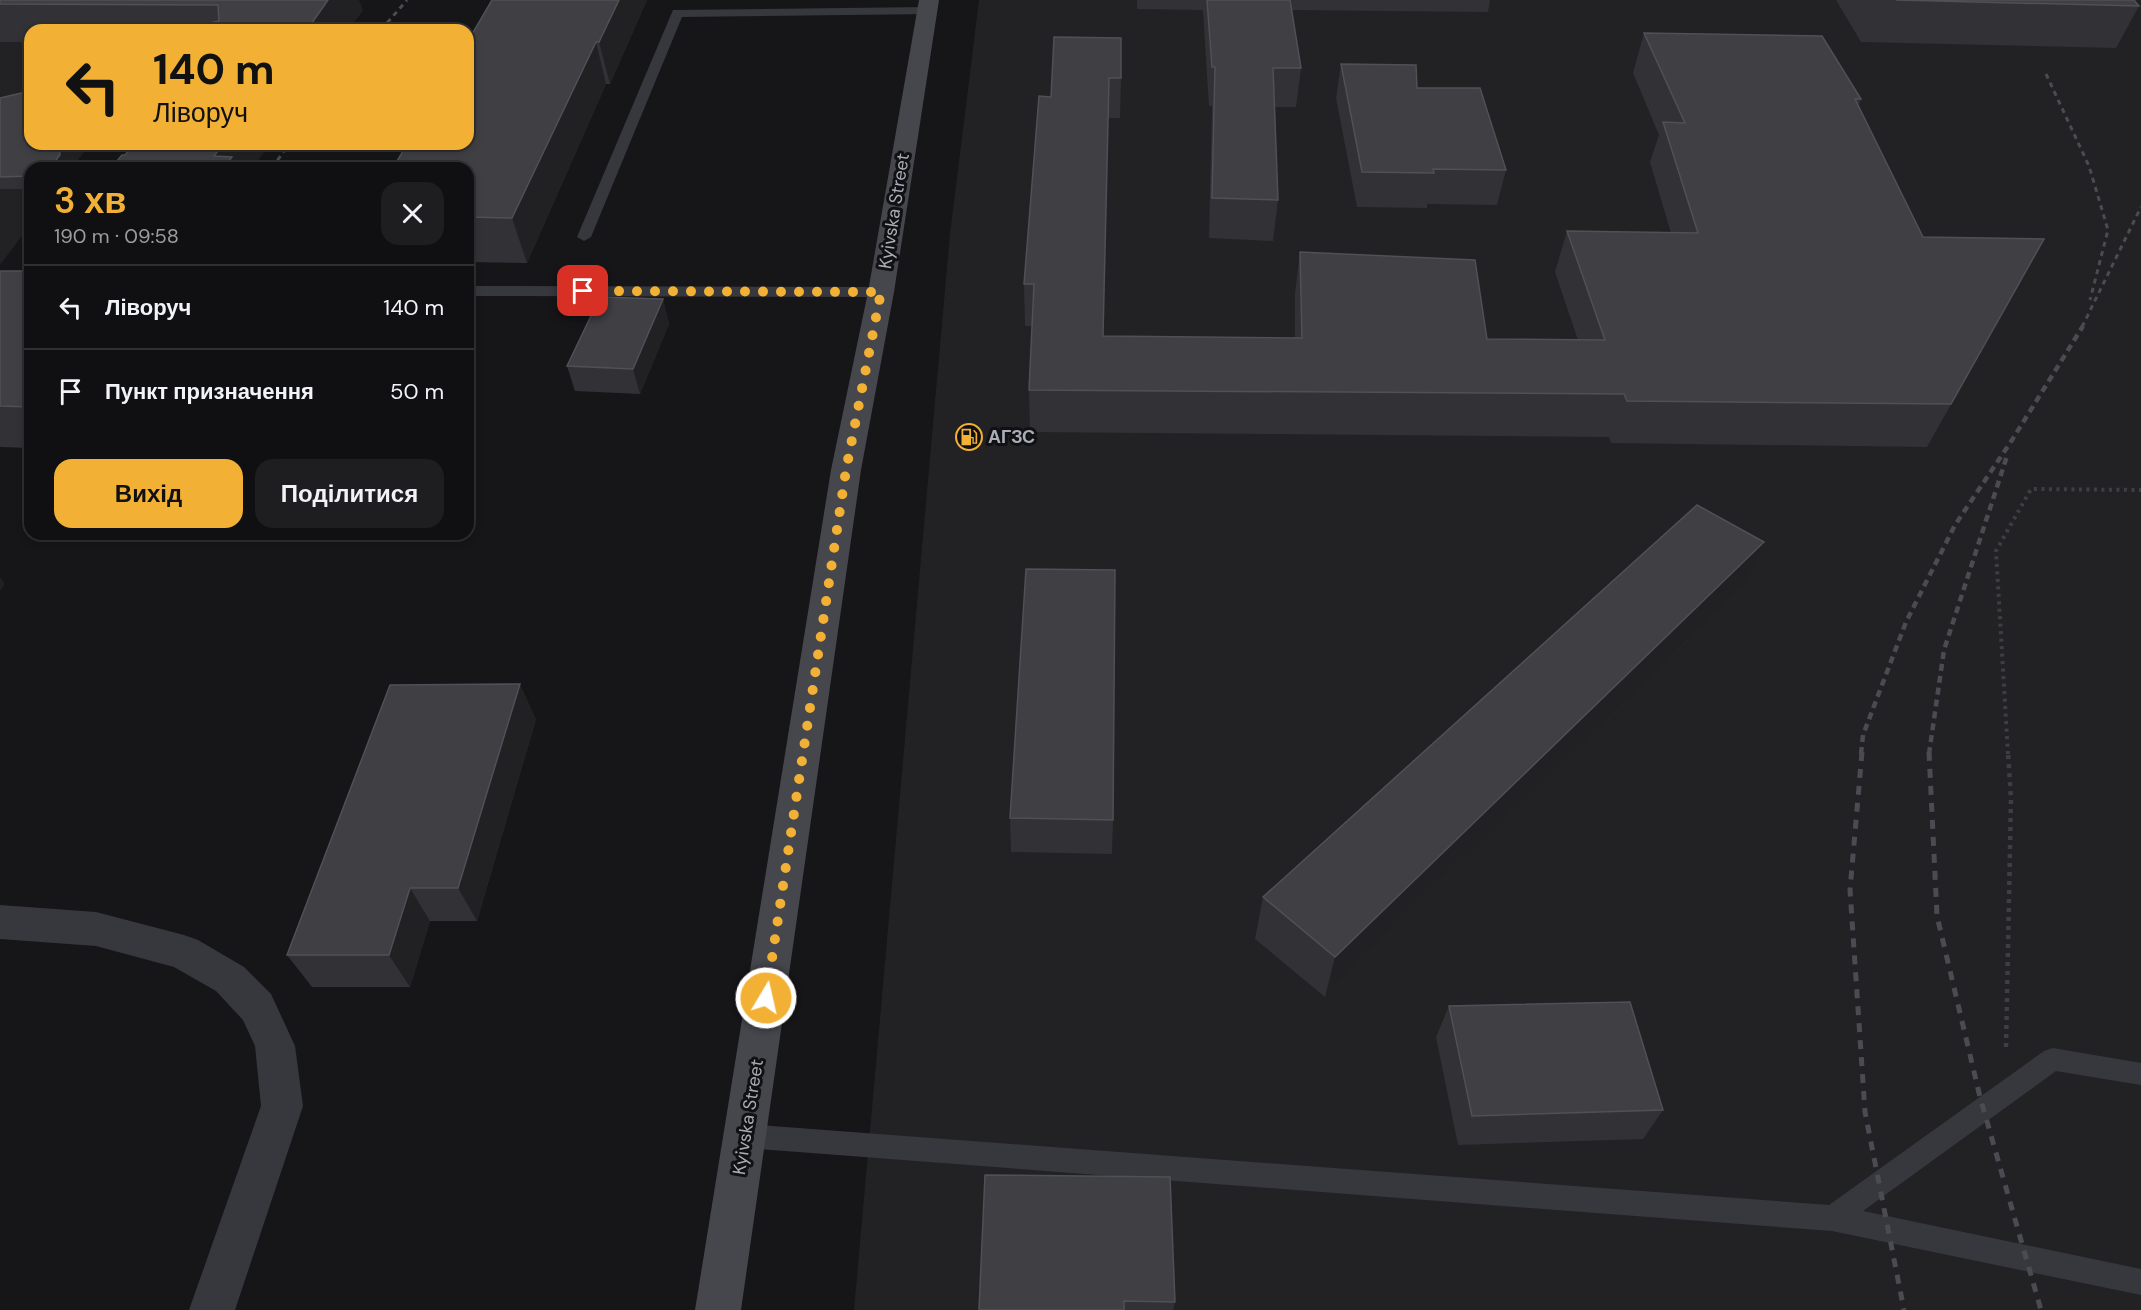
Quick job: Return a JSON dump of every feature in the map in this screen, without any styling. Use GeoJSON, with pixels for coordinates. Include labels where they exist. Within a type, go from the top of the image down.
{"type":"FeatureCollection","features":[{"type":"Feature","properties":{"kind":"main road","name":"Kyivska Street"},"geometry":{"type":"LineString","coordinates":[[718,1310],[846,470],[881,292],[928,5]]}},
{"type":"Feature","properties":{"kind":"street"},"geometry":{"type":"LineString","coordinates":[[0,922],[96,929],[184,952],[230,979],[257,1006],[275,1047],[282,1106],[212,1310]]}},
{"type":"Feature","properties":{"kind":"lane"},"geometry":{"type":"LineString","coordinates":[[584,237],[677,13],[928,5]]}},
{"type":"Feature","properties":{"kind":"lane"},"geometry":{"type":"LineString","coordinates":[[474,291],[881,292]]}},
{"type":"Feature","properties":{"kind":"lane"},"geometry":{"type":"LineString","coordinates":[[1832,1218],[2053,1059],[2141,1074]]}},
{"type":"Feature","properties":{"kind":"lane"},"geometry":{"type":"LineString","coordinates":[[745,1136],[1832,1218],[2141,1282]]}},
{"type":"Feature","properties":{"kind":"path"},"geometry":{"type":"LineString","coordinates":[[2005,1093],[2011,799],[1996,551],[2031,489],[2141,490]]}},
{"type":"Feature","properties":{"kind":"shaded area"},"geometry":{"type":"Polygon","coordinates":[[[0,0],[24,24],[24,150],[86,150],[76,162],[24,162],[24,233],[0,265],[0,0]]]}},
{"type":"Feature","properties":{"kind":"shaded area"},"geometry":{"type":"Polygon","coordinates":[[[979,0],[2141,0],[2141,1310],[854,1310],[950,234],[979,0]]]}},
{"type":"Feature","properties":{"kind":"building"},"geometry":{"type":"Polygon","coordinates":[[[0,0],[328,0],[311,24],[205,24],[219,21],[218,5],[0,4],[0,0]]]}},
{"type":"Feature","properties":{"kind":"building"},"geometry":{"type":"Polygon","coordinates":[[[492,0],[619,0],[599,42],[596,42],[512,218],[474,217],[474,162],[396,162],[404,150],[474,150],[474,31],[492,0]]]}},
{"type":"Feature","properties":{"kind":"building"},"geometry":{"type":"Polygon","coordinates":[[[1207,0],[1290,0],[1301,68],[1273,68],[1278,200],[1212,198],[1215,67],[1212,67],[1207,0]]]}},
{"type":"Feature","properties":{"kind":"building"},"geometry":{"type":"Polygon","coordinates":[[[1896,0],[2134,0],[2139,6],[1896,0]]]}},
{"type":"Feature","properties":{"kind":"building"},"geometry":{"type":"Polygon","coordinates":[[[1644,33],[1822,36],[1861,99],[1855,99],[1923,237],[2044,239],[1951,404],[1627,401],[1624,394],[1029,390],[1034,284],[1024,284],[1039,96],[1051,97],[1054,37],[1121,38],[1121,78],[1109,78],[1103,336],[1302,338],[1300,252],[1475,260],[1487,339],[1605,340],[1567,231],[1698,233],[1663,122],[1685,123],[1644,33]]]}},
{"type":"Feature","properties":{"kind":"building"},"geometry":{"type":"Polygon","coordinates":[[[1341,64],[1416,65],[1417,88],[1480,88],[1506,170],[1433,169],[1434,173],[1362,172],[1341,64]]]}},
{"type":"Feature","properties":{"kind":"building"},"geometry":{"type":"Polygon","coordinates":[[[24,92],[24,150],[60,150],[60,155],[55,162],[24,162],[24,176],[0,177],[0,98],[24,92]]]}},
{"type":"Feature","properties":{"kind":"building"},"geometry":{"type":"Polygon","coordinates":[[[129,150],[218,150],[214,156],[232,157],[228,162],[116,162],[122,155],[129,150]]]}},
{"type":"Feature","properties":{"kind":"building"},"geometry":{"type":"Polygon","coordinates":[[[0,271],[24,271],[24,407],[0,406],[0,271]]]}},
{"type":"Feature","properties":{"kind":"building"},"geometry":{"type":"Polygon","coordinates":[[[600,297],[663,299],[633,369],[567,366],[600,297]]]}},
{"type":"Feature","properties":{"kind":"building"},"geometry":{"type":"Polygon","coordinates":[[[1697,505],[1764,542],[1335,957],[1263,897],[1697,505]]]}},
{"type":"Feature","properties":{"kind":"building"},"geometry":{"type":"Polygon","coordinates":[[[1026,569],[1115,570],[1113,820],[1010,818],[1026,569]]]}},
{"type":"Feature","properties":{"kind":"building"},"geometry":{"type":"Polygon","coordinates":[[[520,684],[458,888],[410,888],[389,955],[287,955],[390,685],[520,684]]]}},
{"type":"Feature","properties":{"kind":"building"},"geometry":{"type":"Polygon","coordinates":[[[1630,1002],[1663,1110],[1472,1116],[1449,1006],[1630,1002]]]}},
{"type":"Feature","properties":{"kind":"building"},"geometry":{"type":"Polygon","coordinates":[[[985,1175],[1170,1177],[1175,1302],[1124,1301],[1124,1310],[979,1310],[985,1175]]]}},
{"type":"Feature","properties":{"kind":"railway"},"geometry":{"type":"LineString","coordinates":[[386,24],[407,0]]}},
{"type":"Feature","properties":{"kind":"railway"},"geometry":{"type":"LineString","coordinates":[[2046,74],[2089,166],[2108,230],[2090,300]]}},
{"type":"Feature","properties":{"kind":"railway"},"geometry":{"type":"LineString","coordinates":[[276,162],[285,150]]}},
{"type":"Feature","properties":{"kind":"railway"},"geometry":{"type":"LineString","coordinates":[[2082,327],[2141,207]]}},
{"type":"Feature","properties":{"kind":"railway"},"geometry":{"type":"LineString","coordinates":[[1861,754],[1863,735],[1906,622],[1955,525],[2012,440],[2083,326]]}},
{"type":"Feature","properties":{"kind":"railway"},"geometry":{"type":"LineString","coordinates":[[1929,753],[1944,650],[2007,456]]}},
{"type":"Feature","properties":{"kind":"railway"},"geometry":{"type":"LineString","coordinates":[[1862,752],[1850,890],[1865,1112],[1904,1310]]}},
{"type":"Feature","properties":{"kind":"railway"},"geometry":{"type":"LineString","coordinates":[[1929,753],[1937,916],[1980,1097],[2041,1310]]}},
{"type":"Feature","properties":{"kind":"place","name":"АГЗС"},"geometry":{"type":"Point","coordinates":[969,437]}},
{"type":"Feature","properties":{"kind":"route"},"geometry":{"type":"LineString","coordinates":[[583,291],[881,292],[846,470],[766,998]]}}]}
